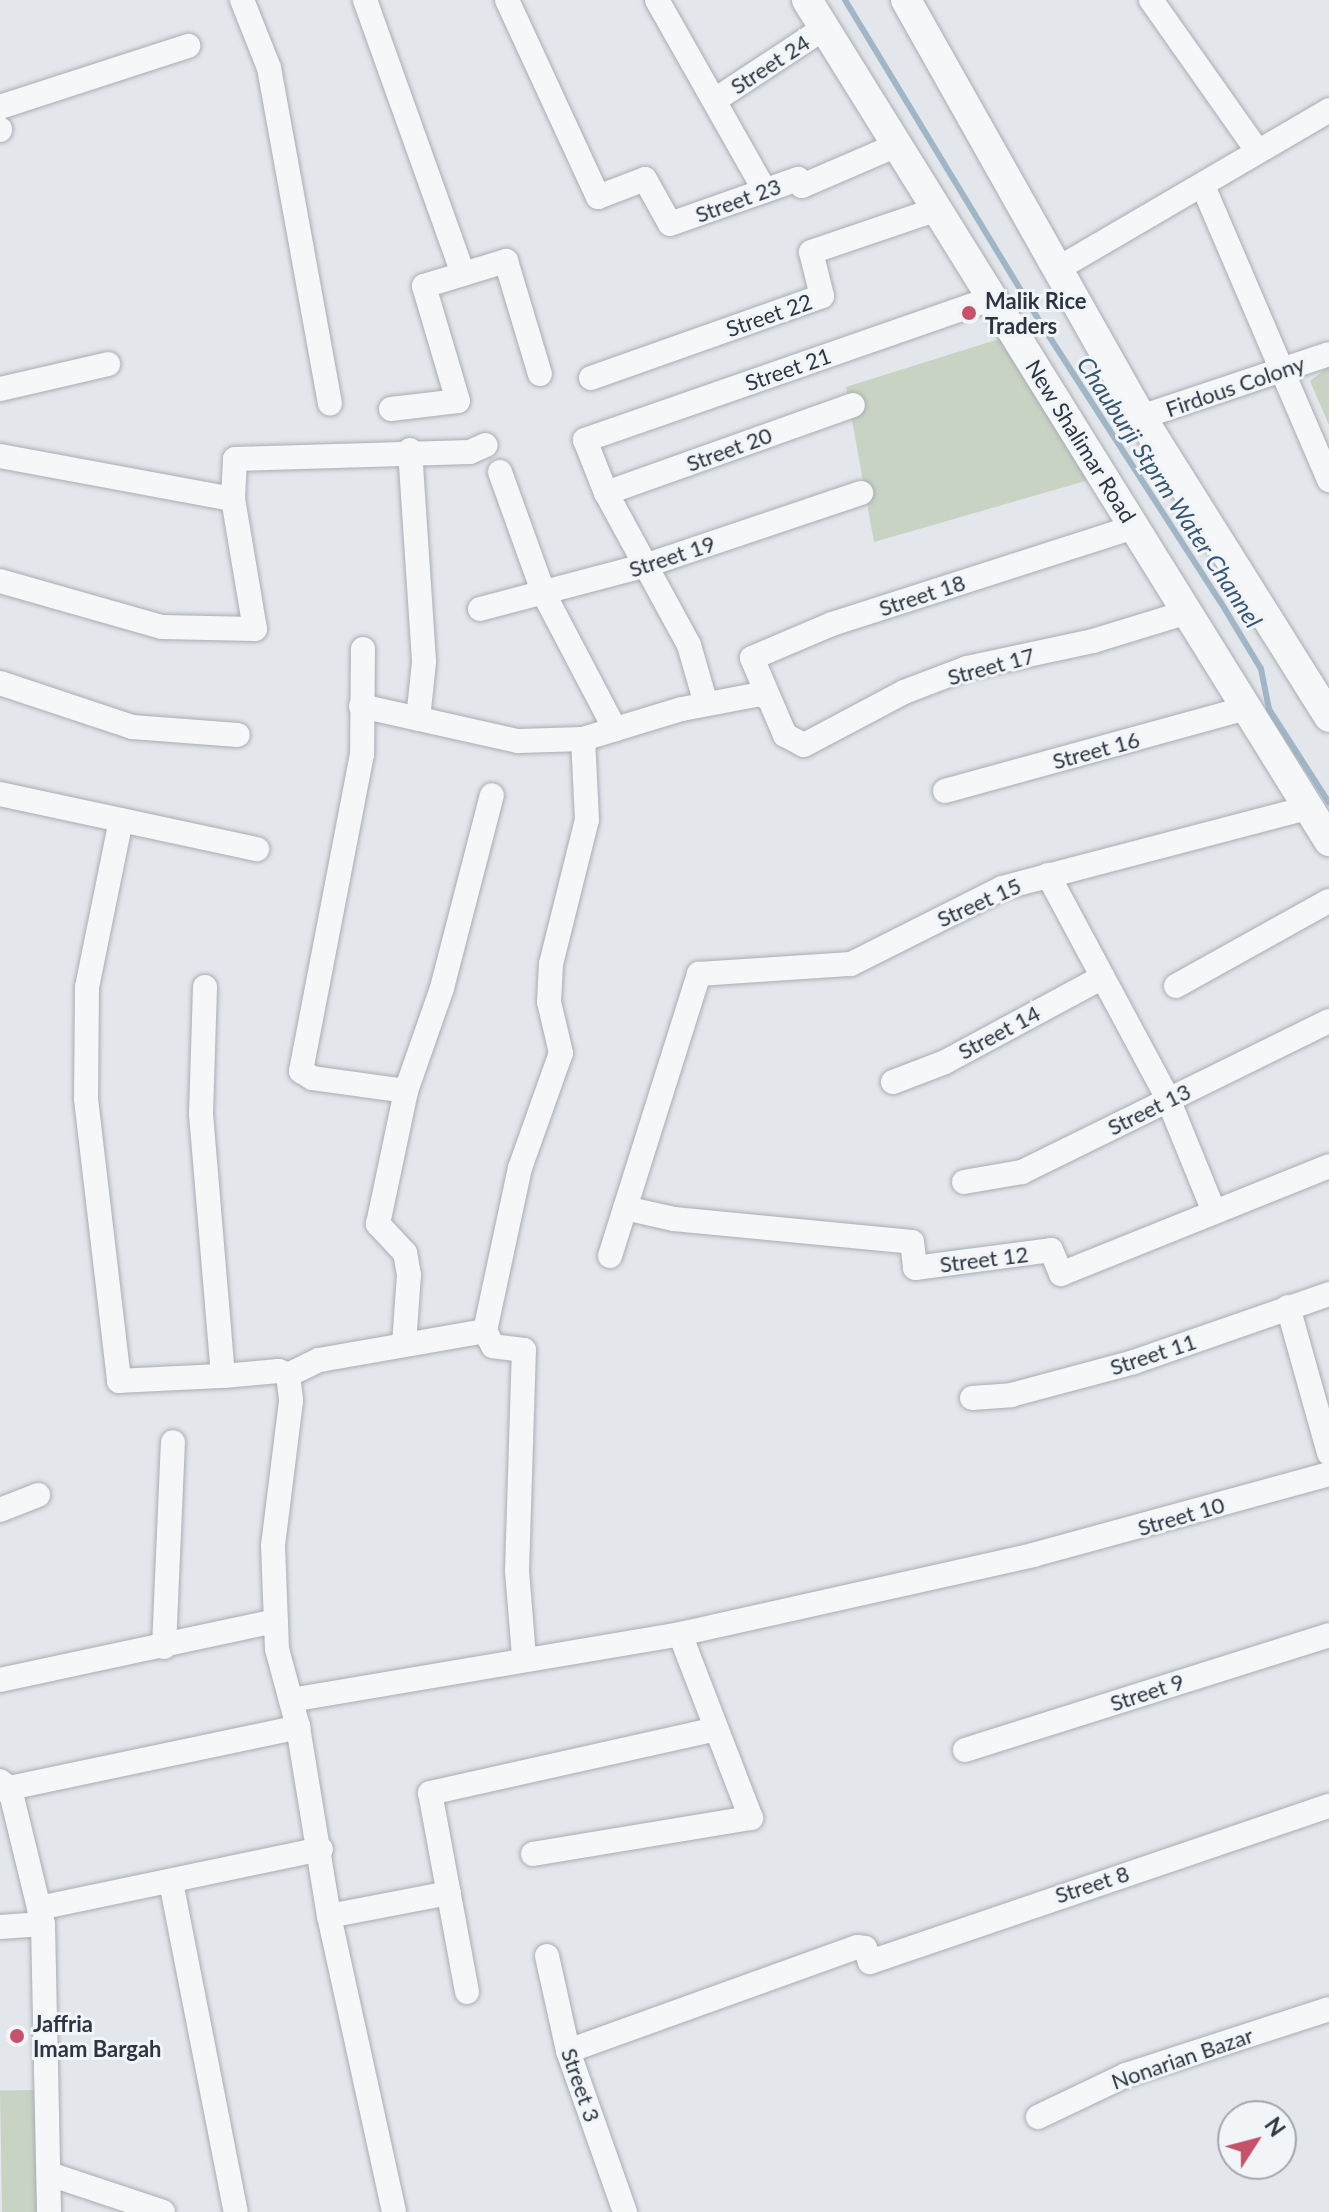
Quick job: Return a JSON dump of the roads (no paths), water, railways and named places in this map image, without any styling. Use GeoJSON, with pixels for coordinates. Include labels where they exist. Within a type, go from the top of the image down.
{"type":"FeatureCollection","features":[{"type":"Feature","properties":{"kind":"street"},"geometry":{"type":"LineString","coordinates":[[242,0],[269,68],[330,403]]}},
{"type":"Feature","properties":{"kind":"street"},"geometry":{"type":"LineString","coordinates":[[365,0],[463,274]]}},
{"type":"Feature","properties":{"kind":"street","name":"Street 23"},"geometry":{"type":"LineString","coordinates":[[507,0],[598,197],[645,179],[670,224],[798,179],[802,186],[897,145]]}},
{"type":"Feature","properties":{"kind":"street"},"geometry":{"type":"LineString","coordinates":[[657,0],[765,191]]}},
{"type":"Feature","properties":{"kind":"street","name":"New Shalimar Road"},"geometry":{"type":"LineString","coordinates":[[807,0],[1322,826]]}},
{"type":"Feature","properties":{"kind":"street"},"geometry":{"type":"LineString","coordinates":[[906,0],[1141,417],[1329,717]]}},
{"type":"Feature","properties":{"kind":"street"},"geometry":{"type":"LineString","coordinates":[[1151,0],[1256,149]]}},
{"type":"Feature","properties":{"kind":"street","name":"Street 24"},"geometry":{"type":"LineString","coordinates":[[715,100],[824,28]]}},
{"type":"Feature","properties":{"kind":"street"},"geometry":{"type":"LineString","coordinates":[[0,107],[188,46]]}},
{"type":"Feature","properties":{"kind":"street"},"geometry":{"type":"LineString","coordinates":[[1059,268],[1203,186],[1256,149],[1329,110]]}},
{"type":"Feature","properties":{"kind":"street"},"geometry":{"type":"LineString","coordinates":[[1203,186],[1278,371],[1329,480]]}},
{"type":"Feature","properties":{"kind":"street","name":"Street 22"},"geometry":{"type":"LineString","coordinates":[[591,378],[822,296],[811,252],[937,209]]}},
{"type":"Feature","properties":{"kind":"street"},"geometry":{"type":"LineString","coordinates":[[391,409],[458,401],[424,286],[506,261],[540,374]]}},
{"type":"Feature","properties":{"kind":"street","name":"Street 21"},"geometry":{"type":"LineString","coordinates":[[606,493],[585,440],[992,298]]}},
{"type":"Feature","properties":{"kind":"street","name":"Firdous Colony"},"geometry":{"type":"LineString","coordinates":[[1141,417],[1329,354]]}},
{"type":"Feature","properties":{"kind":"street"},"geometry":{"type":"LineString","coordinates":[[0,389],[108,364]]}},
{"type":"Feature","properties":{"kind":"street","name":"Street 20"},"geometry":{"type":"LineString","coordinates":[[606,493],[853,405]]}},
{"type":"Feature","properties":{"kind":"street"},"geometry":{"type":"LineString","coordinates":[[0,581],[162,627],[255,629],[233,499],[235,459],[410,450],[470,452],[486,445]]}},
{"type":"Feature","properties":{"kind":"street"},"geometry":{"type":"LineString","coordinates":[[410,450],[424,662],[418,719]]}},
{"type":"Feature","properties":{"kind":"street"},"geometry":{"type":"LineString","coordinates":[[0,456],[233,499]]}},
{"type":"Feature","properties":{"kind":"street"},"geometry":{"type":"LineString","coordinates":[[500,472],[544,594],[615,729]]}},
{"type":"Feature","properties":{"kind":"street"},"geometry":{"type":"LineString","coordinates":[[606,493],[689,645],[706,704]]}},
{"type":"Feature","properties":{"kind":"street","name":"Street 19"},"geometry":{"type":"LineString","coordinates":[[480,609],[647,565],[861,493]]}},
{"type":"Feature","properties":{"kind":"street","name":"Street 18"},"geometry":{"type":"LineString","coordinates":[[767,698],[752,658],[832,624],[1134,527]]}},
{"type":"Feature","properties":{"kind":"street","name":"Street 17"},"geometry":{"type":"LineString","coordinates":[[767,698],[785,735],[804,745],[904,692],[967,668],[1093,641],[1188,612]]}},
{"type":"Feature","properties":{"kind":"street"},"geometry":{"type":"LineString","coordinates":[[363,649],[362,754],[301,1071],[312,1078],[406,1091]]}},
{"type":"Feature","properties":{"kind":"street"},"geometry":{"type":"LineString","coordinates":[[0,683],[132,727],[238,735]]}},
{"type":"Feature","properties":{"kind":"street"},"geometry":{"type":"LineString","coordinates":[[361,706],[518,741],[583,739],[706,704],[761,694],[767,698]]}},
{"type":"Feature","properties":{"kind":"street","name":"Street 16"},"geometry":{"type":"LineString","coordinates":[[945,791],[1247,708]]}},
{"type":"Feature","properties":{"kind":"street"},"geometry":{"type":"LineString","coordinates":[[524,1656],[517,1589],[524,1350],[493,1346],[485,1331],[520,1168],[561,1053],[549,1002],[551,964],[587,820],[583,739]]}},
{"type":"Feature","properties":{"kind":"street"},"geometry":{"type":"LineString","coordinates":[[0,794],[257,849]]}},
{"type":"Feature","properties":{"kind":"street"},"geometry":{"type":"LineString","coordinates":[[404,1344],[409,1275],[405,1253],[378,1224],[406,1091],[442,988],[492,795]]}},
{"type":"Feature","properties":{"kind":"street"},"geometry":{"type":"LineString","coordinates":[[121,820],[87,987],[86,1083],[119,1381],[279,1371],[288,1375],[319,1360],[485,1331]]}},
{"type":"Feature","properties":{"kind":"street","name":"Street 15"},"geometry":{"type":"LineString","coordinates":[[625,1208],[699,974],[851,964],[1002,888],[1048,875],[1322,826]]}},
{"type":"Feature","properties":{"kind":"street"},"geometry":{"type":"LineString","coordinates":[[1048,875],[1168,1099],[1214,1212]]}},
{"type":"Feature","properties":{"kind":"street"},"geometry":{"type":"LineString","coordinates":[[1176,986],[1329,901]]}},
{"type":"Feature","properties":{"kind":"street","name":"Street 14"},"geometry":{"type":"LineString","coordinates":[[893,1082],[945,1062],[1103,977]]}},
{"type":"Feature","properties":{"kind":"street"},"geometry":{"type":"LineString","coordinates":[[205,987],[201,1114],[223,1376]]}},
{"type":"Feature","properties":{"kind":"street","name":"Street 13"},"geometry":{"type":"LineString","coordinates":[[964,1182],[1022,1172],[1329,1021]]}},
{"type":"Feature","properties":{"kind":"street","name":"Street 12"},"geometry":{"type":"LineString","coordinates":[[625,1208],[674,1219],[912,1242],[915,1268],[1051,1250],[1061,1274],[1329,1166]]}},
{"type":"Feature","properties":{"kind":"street"},"geometry":{"type":"LineString","coordinates":[[610,1256],[625,1208]]}},
{"type":"Feature","properties":{"kind":"street","name":"Street 11"},"geometry":{"type":"LineString","coordinates":[[972,1398],[1011,1395],[1134,1362],[1329,1294]]}},
{"type":"Feature","properties":{"kind":"street"},"geometry":{"type":"LineString","coordinates":[[1288,1307],[1329,1453]]}},
{"type":"Feature","properties":{"kind":"street"},"geometry":{"type":"LineString","coordinates":[[288,1375],[291,1401],[273,1545],[277,1649],[298,1727],[321,1849],[329,1916],[394,2212]]}},
{"type":"Feature","properties":{"kind":"street"},"geometry":{"type":"LineString","coordinates":[[164,1647],[173,1442]]}},
{"type":"Feature","properties":{"kind":"street","name":"Street 10"},"geometry":{"type":"LineString","coordinates":[[291,1700],[524,1656],[589,1651],[680,1634],[1033,1555],[1329,1474]]}},
{"type":"Feature","properties":{"kind":"street"},"geometry":{"type":"LineString","coordinates":[[0,1510],[38,1495]]}},
{"type":"Feature","properties":{"kind":"street"},"geometry":{"type":"LineString","coordinates":[[0,1680],[276,1621]]}},
{"type":"Feature","properties":{"kind":"street"},"geometry":{"type":"LineString","coordinates":[[533,1854],[751,1818],[680,1634]]}},
{"type":"Feature","properties":{"kind":"street","name":"Street 9"},"geometry":{"type":"LineString","coordinates":[[965,1750],[1329,1635]]}},
{"type":"Feature","properties":{"kind":"street"},"geometry":{"type":"LineString","coordinates":[[49,2212],[41,1916],[3,1787],[298,1727]]}},
{"type":"Feature","properties":{"kind":"street"},"geometry":{"type":"LineString","coordinates":[[467,1992],[430,1793],[716,1729]]}},
{"type":"Feature","properties":{"kind":"street","name":"Street 8"},"geometry":{"type":"LineString","coordinates":[[568,2051],[865,1948],[870,1962],[1329,1806]]}},
{"type":"Feature","properties":{"kind":"street"},"geometry":{"type":"LineString","coordinates":[[0,1927],[171,1882],[321,1849]]}},
{"type":"Feature","properties":{"kind":"street"},"geometry":{"type":"LineString","coordinates":[[171,1882],[236,2212]]}},
{"type":"Feature","properties":{"kind":"street"},"geometry":{"type":"LineString","coordinates":[[329,1916],[449,1893]]}},
{"type":"Feature","properties":{"kind":"street","name":"Street 3"},"geometry":{"type":"LineString","coordinates":[[547,1956],[568,2051],[625,2212]]}},
{"type":"Feature","properties":{"kind":"street","name":"Nonarian Bazar"},"geometry":{"type":"LineString","coordinates":[[1038,2117],[1126,2075],[1329,2009]]}},
{"type":"Feature","properties":{"kind":"street"},"geometry":{"type":"LineString","coordinates":[[49,2174],[163,2212]]}},
{"type":"Feature","properties":{"kind":"waterway","name":"Chauburji Stprm Water Channel"},"geometry":{"type":"LineString","coordinates":[[845,0],[1047,333],[1261,669],[1269,709],[1329,803]]}},
{"type":"Feature","properties":{"kind":"place","name":"Malik Rice Traders"},"geometry":{"type":"Point","coordinates":[969,313]}},
{"type":"Feature","properties":{"kind":"place","name":"Jaffria Imam Bargah"},"geometry":{"type":"Point","coordinates":[17,2036]}}]}
